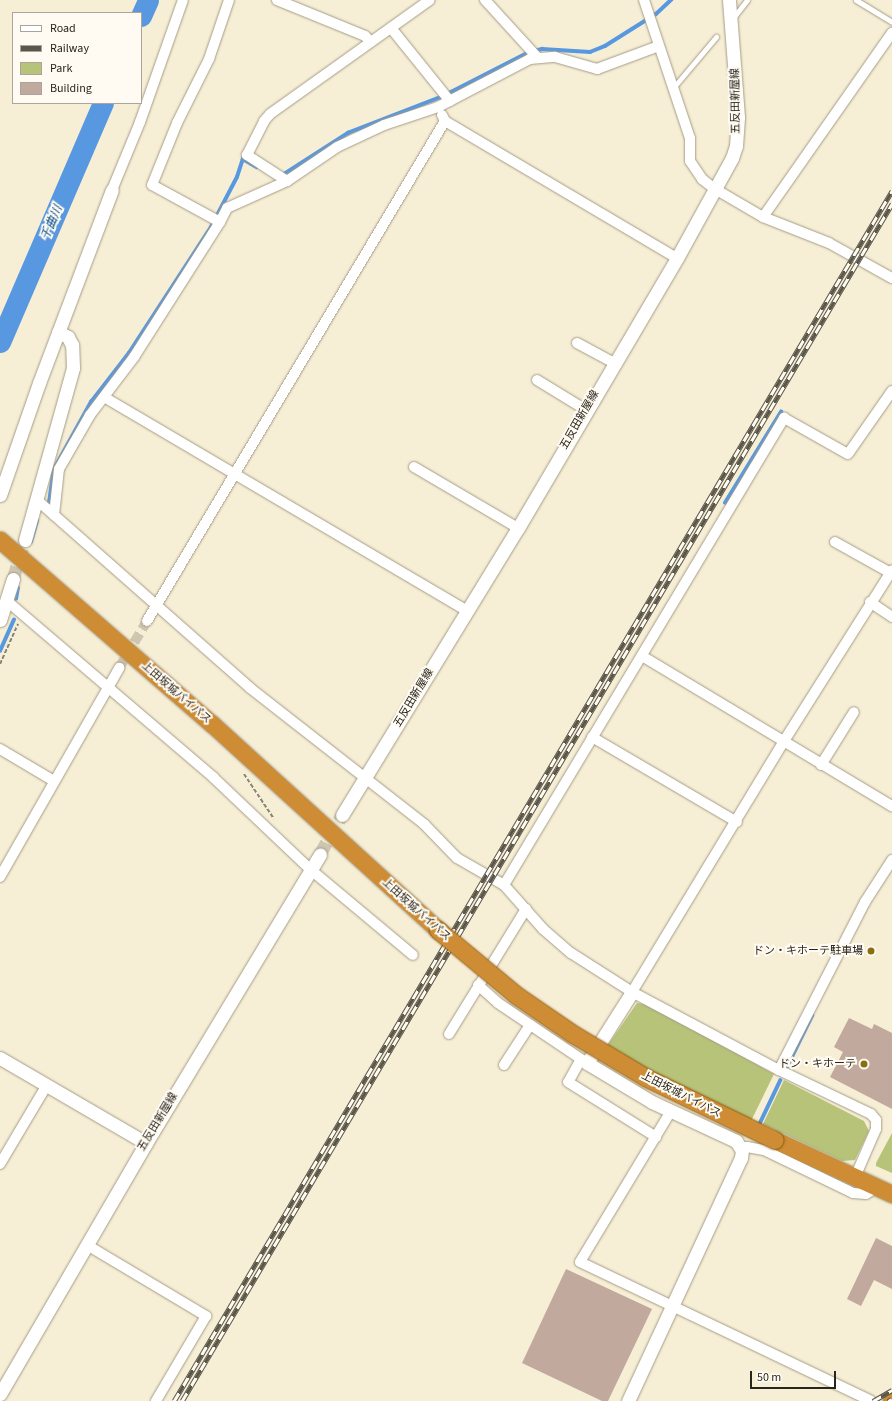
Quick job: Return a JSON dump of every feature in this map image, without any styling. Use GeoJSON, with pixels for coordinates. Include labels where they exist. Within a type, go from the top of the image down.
{"type":"FeatureCollection","features":[{"type":"Feature","properties":{"kind":"highway","name":"上田坂城バイパス"},"geometry":{"type":"LineString","coordinates":[[0,540],[212,724],[438,930],[516,995],[573,1034],[645,1077],[775,1140],[854,1185],[884,1191]]}},
{"type":"Feature","properties":{"kind":"street"},"geometry":{"type":"LineString","coordinates":[[0,494],[58,332],[112,190],[140,122],[184,0]]}},
{"type":"Feature","properties":{"kind":"street"},"geometry":{"type":"LineString","coordinates":[[216,220],[152,185],[177,123],[209,59],[229,0]]}},
{"type":"Feature","properties":{"kind":"street"},"geometry":{"type":"LineString","coordinates":[[277,0],[365,36],[371,42]]}},
{"type":"Feature","properties":{"kind":"street"},"geometry":{"type":"LineString","coordinates":[[283,178],[247,155],[264,121],[270,114],[430,0]]}},
{"type":"Feature","properties":{"kind":"street"},"geometry":{"type":"LineString","coordinates":[[485,0],[534,53],[555,57],[597,69],[606,68],[659,46]]}},
{"type":"Feature","properties":{"kind":"street"},"geometry":{"type":"LineString","coordinates":[[644,0],[690,138],[690,161],[702,179],[715,189],[763,217],[830,243],[892,278]]}},
{"type":"Feature","properties":{"kind":"street","name":"五反田新屋線"},"geometry":{"type":"LineString","coordinates":[[342,815],[518,528],[586,410],[677,258],[732,158],[738,132],[729,0]]}},
{"type":"Feature","properties":{"kind":"street"},"geometry":{"type":"LineString","coordinates":[[391,28],[450,101]]}},
{"type":"Feature","properties":{"kind":"street"},"geometry":{"type":"LineString","coordinates":[[763,217],[892,33]]}},
{"type":"Feature","properties":{"kind":"street"},"geometry":{"type":"LineString","coordinates":[[54,514],[59,469],[90,415],[134,357],[216,220],[227,208],[336,147],[356,137],[438,107],[534,53]]}},
{"type":"Feature","properties":{"kind":"street"},"geometry":{"type":"LineString","coordinates":[[438,107],[445,120],[677,258]]}},
{"type":"Feature","properties":{"kind":"street"},"geometry":{"type":"LineString","coordinates":[[147,621],[158,607],[235,472],[445,120]]}},
{"type":"Feature","properties":{"kind":"street"},"geometry":{"type":"LineString","coordinates":[[25,540],[73,368],[72,345],[68,337],[58,332]]}},
{"type":"Feature","properties":{"kind":"street"},"geometry":{"type":"LineString","coordinates":[[577,342],[614,363]]}},
{"type":"Feature","properties":{"kind":"street"},"geometry":{"type":"LineString","coordinates":[[537,380],[586,410]]}},
{"type":"Feature","properties":{"kind":"street"},"geometry":{"type":"LineString","coordinates":[[504,885],[784,418],[848,454],[892,391]]}},
{"type":"Feature","properties":{"kind":"street"},"geometry":{"type":"LineString","coordinates":[[104,397],[235,472],[467,611]]}},
{"type":"Feature","properties":{"kind":"street"},"geometry":{"type":"LineString","coordinates":[[414,467],[518,528]]}},
{"type":"Feature","properties":{"kind":"street"},"geometry":{"type":"LineString","coordinates":[[37,500],[250,688],[424,824],[457,858],[504,885],[543,929],[571,953],[632,992],[779,1070],[861,1107],[873,1117],[876,1129],[854,1185],[764,1150],[747,1148],[742,1150]]}},
{"type":"Feature","properties":{"kind":"street"},"geometry":{"type":"LineString","coordinates":[[656,1137],[568,1082],[632,992],[784,741],[870,602],[891,572],[835,542]]}},
{"type":"Feature","properties":{"kind":"street"},"geometry":{"type":"LineString","coordinates":[[0,620],[13,579]]}},
{"type":"Feature","properties":{"kind":"street"},"geometry":{"type":"LineString","coordinates":[[7,601],[214,778],[310,869],[413,955]]}},
{"type":"Feature","properties":{"kind":"street"},"geometry":{"type":"LineString","coordinates":[[870,602],[892,617]]}},
{"type":"Feature","properties":{"kind":"street"},"geometry":{"type":"LineString","coordinates":[[642,656],[784,741],[821,765],[892,806]]}},
{"type":"Feature","properties":{"kind":"street"},"geometry":{"type":"LineString","coordinates":[[0,877],[119,668]]}},
{"type":"Feature","properties":{"kind":"street"},"geometry":{"type":"LineString","coordinates":[[821,765],[854,712]]}},
{"type":"Feature","properties":{"kind":"street"},"geometry":{"type":"LineString","coordinates":[[592,737],[736,822]]}},
{"type":"Feature","properties":{"kind":"street"},"geometry":{"type":"LineString","coordinates":[[0,749],[54,781]]}},
{"type":"Feature","properties":{"kind":"street","name":"五反田新屋線"},"geometry":{"type":"LineString","coordinates":[[0,1394],[146,1143],[320,854]]}},
{"type":"Feature","properties":{"kind":"street"},"geometry":{"type":"LineString","coordinates":[[779,1070],[865,902],[892,860]]}},
{"type":"Feature","properties":{"kind":"street"},"geometry":{"type":"LineString","coordinates":[[449,1034],[526,909]]}},
{"type":"Feature","properties":{"kind":"street"},"geometry":{"type":"LineString","coordinates":[[478,985],[498,1004],[584,1061],[672,1111],[736,1141],[742,1150],[741,1158],[628,1401]]}},
{"type":"Feature","properties":{"kind":"street"},"geometry":{"type":"LineString","coordinates":[[504,1065],[530,1025]]}},
{"type":"Feature","properties":{"kind":"street"},"geometry":{"type":"LineString","coordinates":[[0,1058],[146,1143]]}},
{"type":"Feature","properties":{"kind":"street"},"geometry":{"type":"LineString","coordinates":[[0,1164],[48,1085]]}},
{"type":"Feature","properties":{"kind":"street"},"geometry":{"type":"LineString","coordinates":[[672,1111],[580,1262],[871,1401]]}},
{"type":"Feature","properties":{"kind":"street"},"geometry":{"type":"LineString","coordinates":[[87,1245],[206,1316],[156,1401]]}},
{"type":"Feature","properties":{"kind":"lane"},"geometry":{"type":"LineString","coordinates":[[731,20],[747,0]]}},
{"type":"Feature","properties":{"kind":"lane"},"geometry":{"type":"LineString","coordinates":[[856,0],[892,22]]}},
{"type":"Feature","properties":{"kind":"lane"},"geometry":{"type":"LineString","coordinates":[[673,88],[716,37]]}},
{"type":"Feature","properties":{"kind":"path"},"geometry":{"type":"LineString","coordinates":[[0,664],[22,614]]}},
{"type":"Feature","properties":{"kind":"path"},"geometry":{"type":"LineString","coordinates":[[242,771],[277,822]]}},
{"type":"Feature","properties":{"kind":"green space"},"geometry":{"type":"Polygon","coordinates":[[[637,1003],[648,1005],[774,1074],[751,1121],[649,1070],[608,1045],[637,1003]]]}},
{"type":"Feature","properties":{"kind":"green space"},"geometry":{"type":"Polygon","coordinates":[[[784,1080],[864,1121],[869,1131],[855,1160],[842,1161],[763,1124],[784,1080]]]}},
{"type":"Feature","properties":{"kind":"green space"},"geometry":{"type":"Polygon","coordinates":[[[892,1133],[892,1173],[876,1166],[876,1163],[892,1133]]]}},
{"type":"Feature","properties":{"kind":"building","name":"ドン・キホーテ"},"geometry":{"type":"Polygon","coordinates":[[[849,1018],[872,1029],[874,1024],[892,1033],[892,1109],[830,1077],[843,1052],[834,1047],[849,1018]]]}},
{"type":"Feature","properties":{"kind":"building"},"geometry":{"type":"Polygon","coordinates":[[[876,1238],[892,1246],[892,1289],[874,1280],[861,1306],[847,1299],[876,1238]]]}},
{"type":"Feature","properties":{"kind":"building"},"geometry":{"type":"Polygon","coordinates":[[[566,1269],[652,1309],[608,1401],[602,1401],[522,1363],[566,1269]]]}},
{"type":"Feature","properties":{"kind":"waterway","name":"千曲川"},"geometry":{"type":"LineString","coordinates":[[142,14],[148,0]]}},
{"type":"Feature","properties":{"kind":"waterway"},"geometry":{"type":"LineString","coordinates":[[449,93],[527,53],[542,49],[590,52],[605,46],[656,14],[671,0]]}},
{"type":"Feature","properties":{"kind":"waterway"},"geometry":{"type":"LineString","coordinates":[[281,176],[348,133],[441,97]]}},
{"type":"Feature","properties":{"kind":"waterway","name":"千曲川"},"geometry":{"type":"LineString","coordinates":[[0,342],[103,104]]}},
{"type":"Feature","properties":{"kind":"waterway"},"geometry":{"type":"LineString","coordinates":[[49,503],[54,469],[91,402],[129,353],[211,227],[237,177],[243,159],[257,167]]}},
{"type":"Feature","properties":{"kind":"waterway"},"geometry":{"type":"LineString","coordinates":[[725,503],[781,412]]}},
{"type":"Feature","properties":{"kind":"waterway"},"geometry":{"type":"LineString","coordinates":[[31,542],[37,521]]}},
{"type":"Feature","properties":{"kind":"waterway"},"geometry":{"type":"LineString","coordinates":[[16,599],[18,588]]}},
{"type":"Feature","properties":{"kind":"waterway"},"geometry":{"type":"LineString","coordinates":[[0,651],[14,620]]}},
{"type":"Feature","properties":{"kind":"waterway"},"geometry":{"type":"LineString","coordinates":[[787,1067],[812,1016]]}},
{"type":"Feature","properties":{"kind":"waterway"},"geometry":{"type":"LineString","coordinates":[[760,1123],[780,1081]]}},
{"type":"Feature","properties":{"kind":"tunnel"},"geometry":{"type":"LineString","coordinates":[[13,579],[25,540]]}},
{"type":"Feature","properties":{"kind":"tunnel"},"geometry":{"type":"LineString","coordinates":[[119,668],[147,621]]}},
{"type":"Feature","properties":{"kind":"tunnel"},"geometry":{"type":"LineString","coordinates":[[320,854],[342,815]]}},
{"type":"Feature","properties":{"kind":"railway"},"geometry":{"type":"LineString","coordinates":[[174,1401],[892,191]]}},
{"type":"Feature","properties":{"kind":"railway"},"geometry":{"type":"LineString","coordinates":[[182,1401],[892,204]]}},
{"type":"Feature","properties":{"kind":"railway"},"geometry":{"type":"LineString","coordinates":[[873,1401],[892,1390]]}},
{"type":"Feature","properties":{"kind":"railway"},"geometry":{"type":"LineString","coordinates":[[888,1401],[892,1399]]}},
{"type":"Feature","properties":{"kind":"place","name":"ドン・キホーテ駐車場"},"geometry":{"type":"Point","coordinates":[871,951]}},
{"type":"Feature","properties":{"kind":"place","name":"ドン・キホーテ"},"geometry":{"type":"Point","coordinates":[864,1064]}}]}
